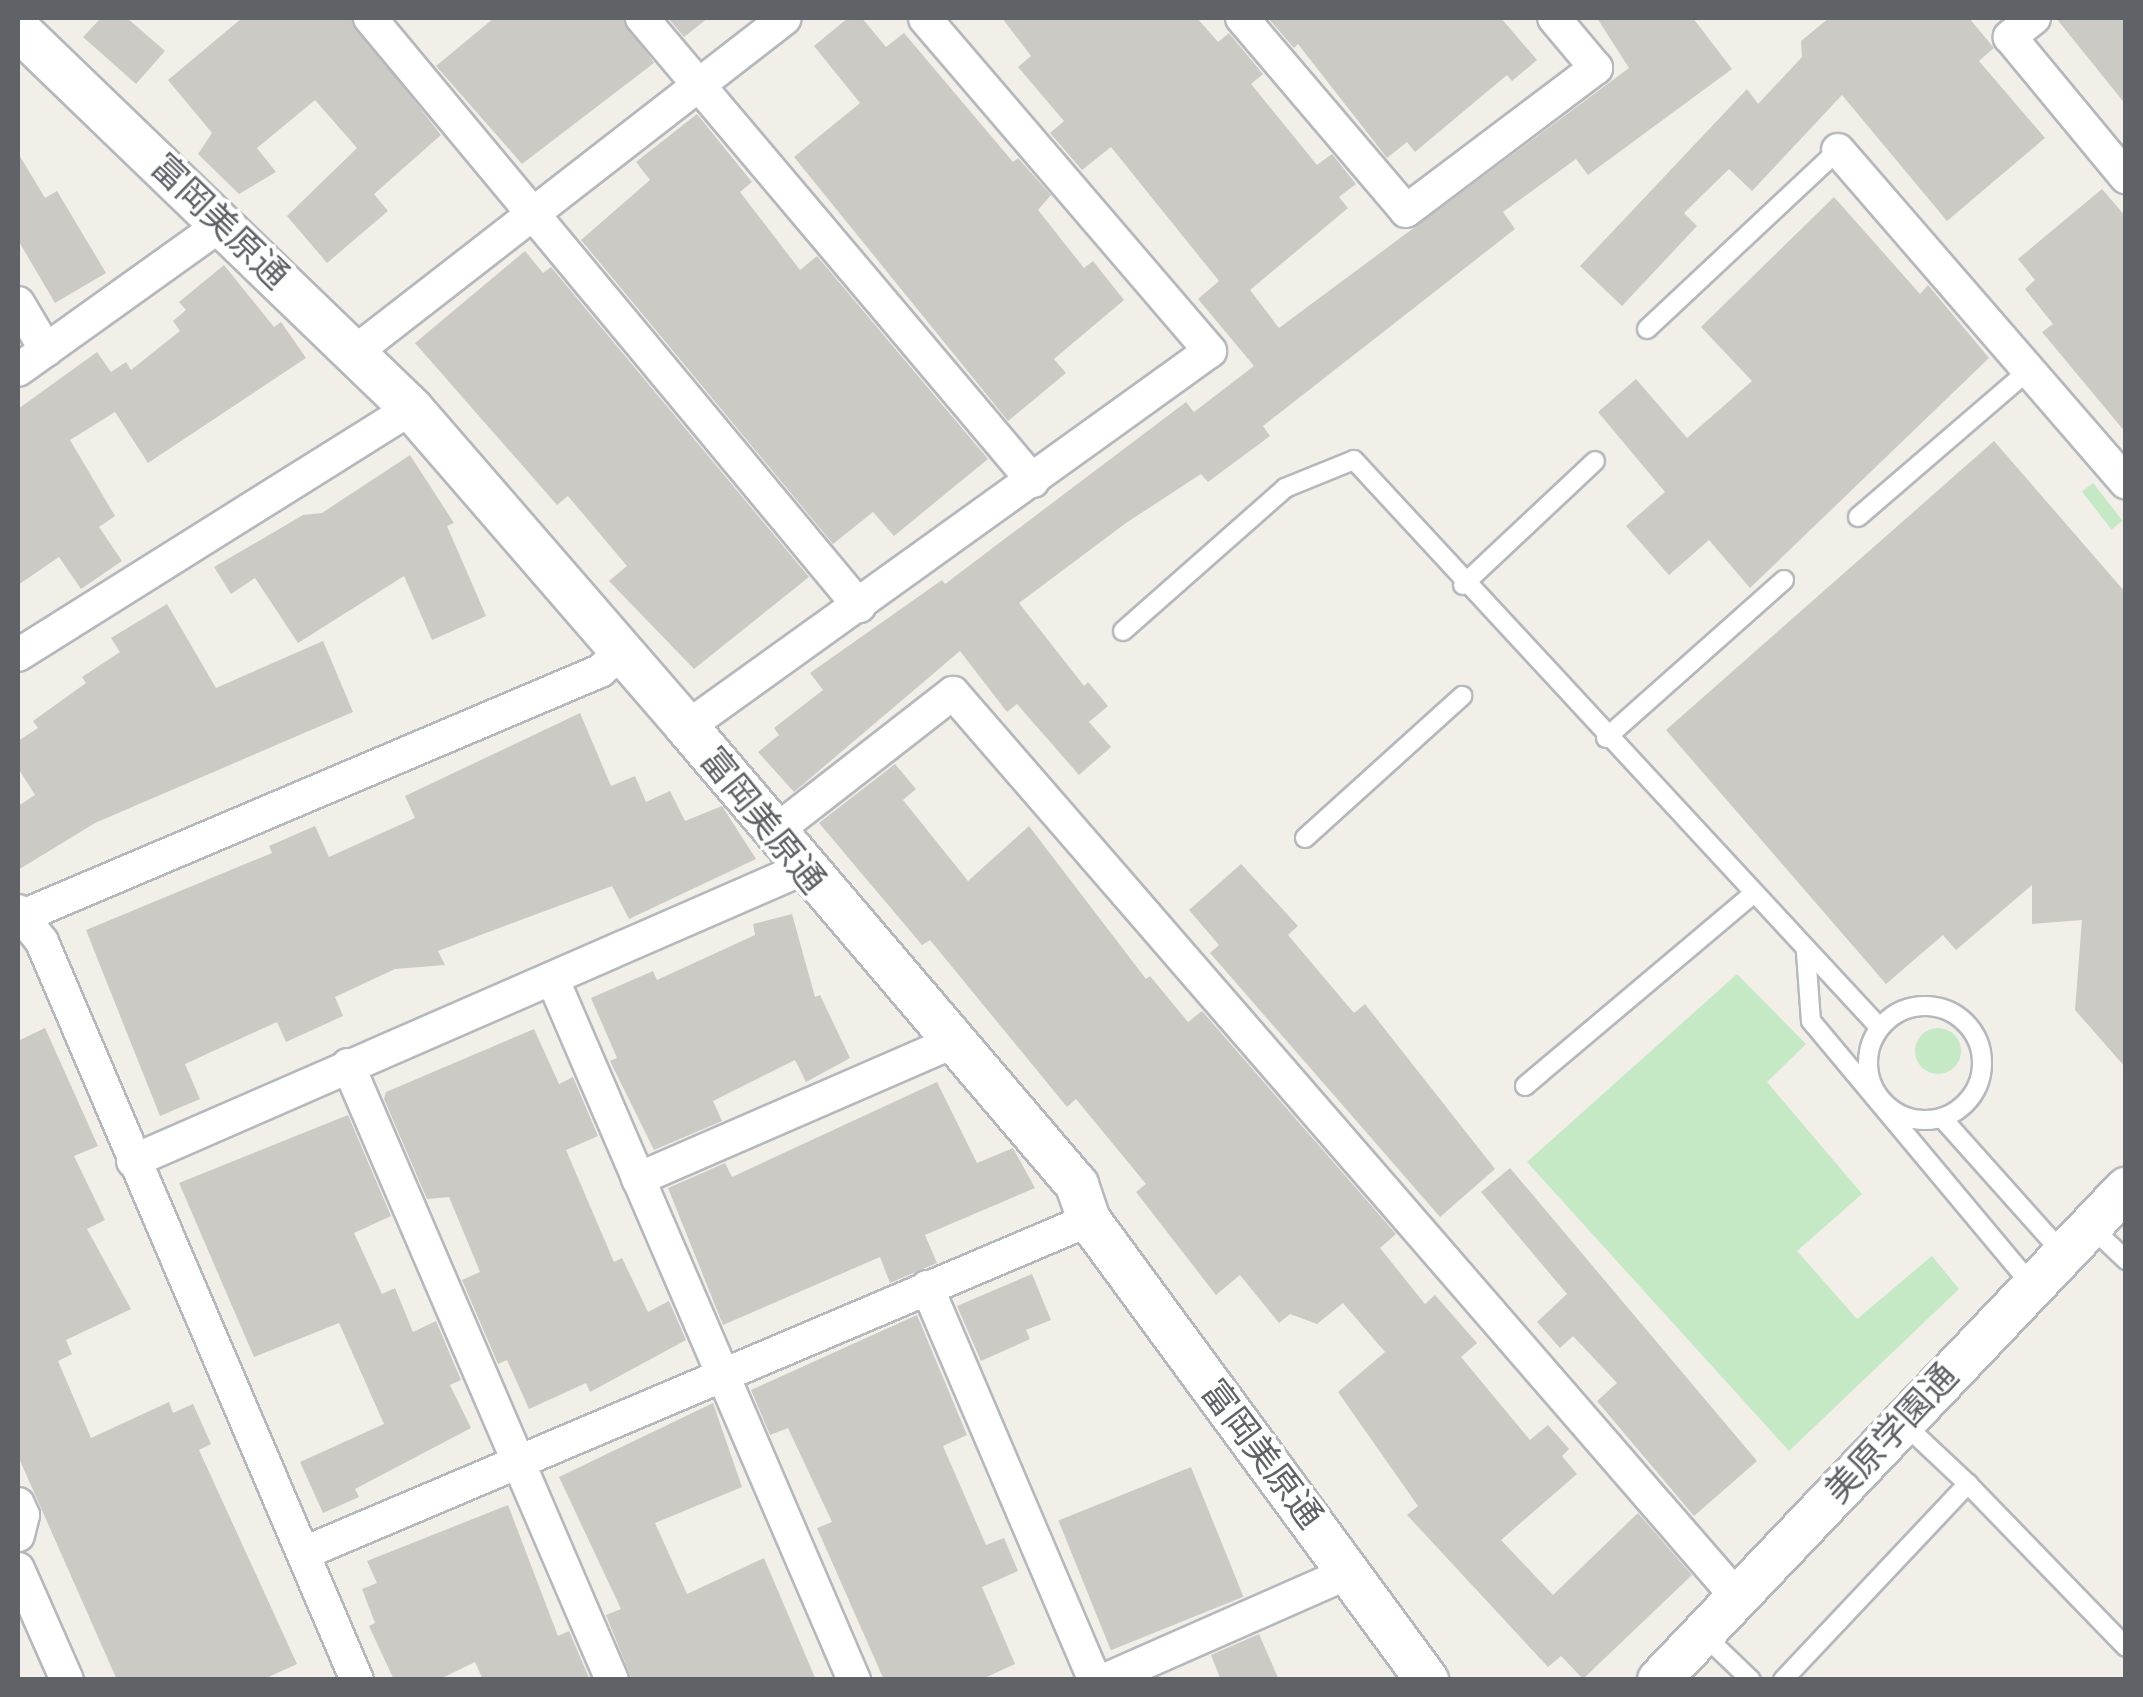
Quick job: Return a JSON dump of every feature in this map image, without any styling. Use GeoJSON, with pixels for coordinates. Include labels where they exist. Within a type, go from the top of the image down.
{"type":"FeatureCollection","features":[{"type":"Feature","properties":{"kind":"street"},"geometry":{"type":"LineString","coordinates":[[370,18],[859,606]]}},
{"type":"Feature","properties":{"kind":"street"},"geometry":{"type":"LineString","coordinates":[[642,18],[1033,482]]}},
{"type":"Feature","properties":{"kind":"street"},"geometry":{"type":"LineString","coordinates":[[355,352],[785,18]]}},
{"type":"Feature","properties":{"kind":"street"},"geometry":{"type":"LineString","coordinates":[[687,727],[1210,352],[925,18]]}},
{"type":"Feature","properties":{"kind":"street"},"geometry":{"type":"LineString","coordinates":[[1242,18],[1406,211],[1596,68],[1554,18]]}},
{"type":"Feature","properties":{"kind":"street"},"geometry":{"type":"LineString","coordinates":[[2034,18],[2010,37],[2126,177]]}},
{"type":"Feature","properties":{"kind":"street","name":"富岡美原通"},"geometry":{"type":"LineString","coordinates":[[18,28],[410,408],[687,727],[951,1043],[1077,1184],[1089,1220],[1427,1680]]}},
{"type":"Feature","properties":{"kind":"street"},"geometry":{"type":"LineString","coordinates":[[1838,150],[2126,482]]}},
{"type":"Feature","properties":{"kind":"street"},"geometry":{"type":"LineString","coordinates":[[18,370],[223,223]]}},
{"type":"Feature","properties":{"kind":"street"},"geometry":{"type":"LineString","coordinates":[[18,304],[46,350]]}},
{"type":"Feature","properties":{"kind":"street"},"geometry":{"type":"LineString","coordinates":[[18,656],[410,408]]}},
{"type":"Feature","properties":{"kind":"street"},"geometry":{"type":"LineString","coordinates":[[358,1680],[42,942],[20,914],[600,671],[622,652]]}},
{"type":"Feature","properties":{"kind":"street"},"geometry":{"type":"LineString","coordinates":[[773,833],[953,693],[1737,1597]]}},
{"type":"Feature","properties":{"kind":"street"},"geometry":{"type":"LineString","coordinates":[[133,1160],[802,869]]}},
{"type":"Feature","properties":{"kind":"street"},"geometry":{"type":"LineString","coordinates":[[553,980],[854,1680]]}},
{"type":"Feature","properties":{"kind":"street"},"geometry":{"type":"LineString","coordinates":[[638,1179],[951,1043]]}},
{"type":"Feature","properties":{"kind":"street"},"geometry":{"type":"LineString","coordinates":[[348,1065],[612,1680]]}},
{"type":"Feature","properties":{"kind":"street","name":"美原学園通"},"geometry":{"type":"LineString","coordinates":[[1659,1680],[2030,1283],[2126,1188]]}},
{"type":"Feature","properties":{"kind":"street"},"geometry":{"type":"LineString","coordinates":[[304,1553],[1089,1220]]}},
{"type":"Feature","properties":{"kind":"street"},"geometry":{"type":"LineString","coordinates":[[927,1286],[1095,1680]]}},
{"type":"Feature","properties":{"kind":"street"},"geometry":{"type":"LineString","coordinates":[[18,1504],[23,1516],[18,1534]]}},
{"type":"Feature","properties":{"kind":"street"},"geometry":{"type":"LineString","coordinates":[[18,1569],[67,1680]]}},
{"type":"Feature","properties":{"kind":"street"},"geometry":{"type":"LineString","coordinates":[[1105,1680],[1350,1572]]}},
{"type":"Feature","properties":{"kind":"lane"},"geometry":{"type":"LineString","coordinates":[[1647,329],[1838,150]]}},
{"type":"Feature","properties":{"kind":"lane"},"geometry":{"type":"LineString","coordinates":[[1858,517],[2031,368]]}},
{"type":"Feature","properties":{"kind":"lane"},"geometry":{"type":"LineString","coordinates":[[1123,632],[1286,488],[1354,460],[1463,585],[1879,1027]]}},
{"type":"Feature","properties":{"kind":"lane"},"geometry":{"type":"LineString","coordinates":[[1463,585],[1594,461]]}},
{"type":"Feature","properties":{"kind":"lane"},"geometry":{"type":"LineString","coordinates":[[1606,738],[1784,580]]}},
{"type":"Feature","properties":{"kind":"lane"},"geometry":{"type":"LineString","coordinates":[[1305,838],[1462,696]]}},
{"type":"Feature","properties":{"kind":"lane"},"geometry":{"type":"LineString","coordinates":[[1525,1086],[1752,895]]}},
{"type":"Feature","properties":{"kind":"lane"},"geometry":{"type":"LineString","coordinates":[[1806,953],[1811,1021],[2030,1283]]}},
{"type":"Feature","properties":{"kind":"lane"},"geometry":{"type":"LineString","coordinates":[[1932,1005],[1966,1022],[1983,1057],[1981,1076],[1973,1094],[1942,1118],[1919,1120],[1876,1102],[1867,1062],[1879,1027],[1894,1014],[1932,1005]]}},
{"type":"Feature","properties":{"kind":"lane"},"geometry":{"type":"LineString","coordinates":[[1942,1118],[2075,1238],[2126,1260]]}},
{"type":"Feature","properties":{"kind":"lane"},"geometry":{"type":"LineString","coordinates":[[1902,1422],[2126,1646]]}},
{"type":"Feature","properties":{"kind":"lane"},"geometry":{"type":"LineString","coordinates":[[1783,1680],[1968,1484]]}},
{"type":"Feature","properties":{"kind":"lane"},"geometry":{"type":"LineString","coordinates":[[1702,1634],[1751,1680]]}},
{"type":"Feature","properties":{"kind":"green space"},"geometry":{"type":"Polygon","coordinates":[[[2093,483],[2123,521],[2112,529],[2082,492],[2093,483]]]}},
{"type":"Feature","properties":{"kind":"green space"},"geometry":{"type":"Polygon","coordinates":[[[1737,974],[1806,1044],[1767,1082],[1862,1194],[1797,1251],[1857,1319],[1932,1256],[1959,1289],[1789,1451],[1527,1162],[1737,974]]]}},
{"type":"Feature","properties":{"kind":"green space"},"geometry":{"type":"Polygon","coordinates":[[[1938,1028],[1955,1034],[1961,1051],[1955,1068],[1938,1074],[1921,1068],[1915,1051],[1921,1034],[1938,1028]]]}},
{"type":"Feature","properties":{"kind":"building"},"geometry":{"type":"Polygon","coordinates":[[[101,18],[127,18],[165,51],[136,84],[83,37],[101,18]]]}},
{"type":"Feature","properties":{"kind":"building"},"geometry":{"type":"Polygon","coordinates":[[[242,18],[350,18],[441,135],[374,194],[388,211],[327,263],[287,216],[357,148],[315,100],[257,148],[276,172],[239,194],[198,154],[212,133],[168,80],[242,18]]]}},
{"type":"Feature","properties":{"kind":"building"},"geometry":{"type":"Polygon","coordinates":[[[494,18],[623,18],[654,63],[522,164],[436,66],[494,18]]]}},
{"type":"Feature","properties":{"kind":"building"},"geometry":{"type":"Polygon","coordinates":[[[668,18],[708,18],[684,37],[668,18]]]}},
{"type":"Feature","properties":{"kind":"building"},"geometry":{"type":"Polygon","coordinates":[[[848,18],[862,18],[886,47],[904,33],[1013,162],[1018,158],[1051,195],[1038,210],[1084,268],[1093,261],[1124,300],[1054,359],[1066,373],[1008,421],[794,157],[860,103],[814,46],[848,18]]]}},
{"type":"Feature","properties":{"kind":"building"},"geometry":{"type":"Polygon","coordinates":[[[1002,18],[1197,18],[1218,42],[1229,33],[1263,74],[1251,84],[1317,165],[1332,154],[1356,184],[1339,197],[1348,208],[1250,290],[1279,328],[1629,68],[1597,18],[1693,18],[1732,69],[1588,175],[1576,159],[1503,212],[1515,229],[1263,426],[1270,436],[1208,482],[1201,474],[1126,523],[1019,603],[1084,686],[1088,682],[1108,706],[1089,722],[1111,747],[1079,775],[1017,704],[1007,712],[960,651],[794,792],[758,752],[779,735],[774,728],[823,690],[810,673],[942,580],[945,584],[1186,402],[1194,412],[1254,366],[1198,299],[1219,281],[1111,147],[1082,170],[1050,133],[1064,121],[1018,67],[1031,56],[1002,18]]]}},
{"type":"Feature","properties":{"kind":"building"},"geometry":{"type":"Polygon","coordinates":[[[1268,18],[1501,18],[1537,60],[1512,81],[1507,75],[1415,152],[1407,142],[1387,158],[1298,44],[1294,48],[1268,18]]]}},
{"type":"Feature","properties":{"kind":"building"},"geometry":{"type":"Polygon","coordinates":[[[1829,18],[1969,18],[1994,48],[1979,61],[2045,138],[1947,221],[1842,95],[1752,191],[1729,169],[1684,213],[1697,226],[1622,306],[1580,266],[1747,89],[1758,104],[1802,57],[1801,41],[1829,18]]]}},
{"type":"Feature","properties":{"kind":"building"},"geometry":{"type":"Polygon","coordinates":[[[2056,18],[2126,18],[2126,105],[2056,18]]]}},
{"type":"Feature","properties":{"kind":"building"},"geometry":{"type":"Polygon","coordinates":[[[697,114],[752,182],[740,192],[800,270],[817,256],[988,459],[894,536],[873,512],[833,544],[581,240],[650,180],[636,162],[697,114]]]}},
{"type":"Feature","properties":{"kind":"building"},"geometry":{"type":"Polygon","coordinates":[[[18,153],[45,198],[57,191],[106,273],[55,303],[18,240],[18,153]]]}},
{"type":"Feature","properties":{"kind":"building"},"geometry":{"type":"Polygon","coordinates":[[[2102,189],[2126,217],[2126,433],[2042,332],[2053,324],[2025,289],[2035,280],[2018,259],[2102,189]]]}},
{"type":"Feature","properties":{"kind":"building"},"geometry":{"type":"Polygon","coordinates":[[[1834,197],[1920,294],[1928,285],[1989,358],[1750,588],[1709,540],[1669,575],[1626,526],[1665,492],[1598,412],[1636,379],[1687,438],[1752,381],[1701,327],[1834,197]]]}},
{"type":"Feature","properties":{"kind":"building"},"geometry":{"type":"Polygon","coordinates":[[[525,251],[543,273],[551,267],[809,577],[694,669],[609,581],[627,566],[568,496],[557,505],[415,343],[525,251]]]}},
{"type":"Feature","properties":{"kind":"building"},"geometry":{"type":"Polygon","coordinates":[[[224,265],[274,327],[281,322],[306,358],[148,463],[115,412],[70,440],[115,516],[99,527],[122,561],[81,589],[59,557],[18,585],[18,409],[97,352],[111,372],[126,362],[131,370],[180,331],[173,321],[186,310],[179,302],[224,265]]]}},
{"type":"Feature","properties":{"kind":"building"},"geometry":{"type":"Polygon","coordinates":[[[1994,441],[2126,593],[2126,1068],[2075,1010],[2082,920],[2032,924],[2032,885],[1956,950],[1943,935],[1886,984],[1666,730],[1994,441]]]}},
{"type":"Feature","properties":{"kind":"building"},"geometry":{"type":"Polygon","coordinates":[[[410,455],[454,523],[447,526],[486,616],[432,640],[404,576],[298,643],[255,578],[231,594],[214,567],[303,515],[322,513],[410,455]]]}},
{"type":"Feature","properties":{"kind":"building"},"geometry":{"type":"Polygon","coordinates":[[[167,604],[216,688],[323,641],[353,712],[95,823],[18,870],[18,806],[35,795],[18,768],[18,741],[38,728],[33,721],[86,683],[82,677],[120,652],[111,638],[167,604]]]}},
{"type":"Feature","properties":{"kind":"building"},"geometry":{"type":"Polygon","coordinates":[[[580,713],[611,786],[635,776],[646,802],[670,791],[685,821],[722,806],[756,859],[629,919],[612,886],[438,951],[445,965],[395,969],[335,997],[343,1016],[286,1042],[277,1022],[185,1064],[200,1099],[160,1116],[86,930],[272,853],[269,846],[315,826],[329,857],[415,818],[405,796],[580,713]]]}},
{"type":"Feature","properties":{"kind":"building"},"geometry":{"type":"Polygon","coordinates":[[[895,764],[916,789],[903,800],[968,881],[1029,826],[1146,979],[1150,976],[1188,1022],[1202,1011],[1396,1234],[1380,1248],[1425,1304],[1435,1295],[1477,1343],[1461,1357],[1530,1440],[1548,1425],[1569,1449],[1562,1456],[1577,1474],[1501,1540],[1553,1595],[1638,1513],[1692,1575],[1583,1679],[1561,1656],[1548,1667],[1407,1515],[1418,1506],[1338,1392],[1385,1352],[1343,1303],[1317,1324],[1290,1314],[1279,1323],[1240,1275],[1216,1295],[1136,1192],[1146,1184],[1076,1099],[1067,1107],[930,940],[922,945],[819,823],[895,764]]]}},
{"type":"Feature","properties":{"kind":"building"},"geometry":{"type":"Polygon","coordinates":[[[1241,864],[1298,926],[1288,935],[1354,1013],[1365,1004],[1495,1169],[1440,1217],[1210,953],[1219,945],[1189,910],[1241,864]]]}},
{"type":"Feature","properties":{"kind":"building"},"geometry":{"type":"Polygon","coordinates":[[[792,914],[815,997],[820,995],[850,1058],[806,1082],[795,1060],[713,1101],[722,1121],[654,1150],[610,1061],[617,1058],[591,998],[653,971],[657,980],[755,935],[753,924],[792,914]]]}},
{"type":"Feature","properties":{"kind":"building"},"geometry":{"type":"Polygon","coordinates":[[[45,1028],[98,1146],[74,1156],[105,1220],[87,1229],[131,1309],[66,1340],[72,1354],[58,1361],[91,1438],[169,1402],[173,1413],[193,1404],[211,1444],[199,1450],[297,1664],[262,1680],[117,1680],[18,1456],[18,1041],[45,1028]]]}},
{"type":"Feature","properties":{"kind":"building"},"geometry":{"type":"Polygon","coordinates":[[[534,1029],[559,1084],[573,1077],[598,1136],[566,1150],[614,1262],[622,1258],[648,1312],[669,1301],[686,1340],[590,1392],[586,1383],[529,1409],[507,1360],[498,1364],[462,1280],[480,1272],[449,1197],[427,1199],[384,1099],[386,1092],[534,1029]]]}},
{"type":"Feature","properties":{"kind":"building"},"geometry":{"type":"Polygon","coordinates":[[[937,1082],[977,1163],[1013,1148],[1035,1188],[925,1235],[937,1263],[890,1283],[880,1257],[723,1325],[668,1188],[725,1163],[732,1177],[937,1082]]]}},
{"type":"Feature","properties":{"kind":"building"},"geometry":{"type":"Polygon","coordinates":[[[348,1115],[391,1216],[354,1233],[382,1294],[395,1288],[413,1332],[436,1321],[461,1380],[450,1385],[471,1428],[355,1489],[359,1497],[323,1513],[300,1462],[384,1424],[339,1323],[254,1357],[179,1183],[348,1115]]]}},
{"type":"Feature","properties":{"kind":"building"},"geometry":{"type":"Polygon","coordinates":[[[1510,1168],[1757,1461],[1694,1516],[1597,1401],[1617,1383],[1573,1336],[1560,1348],[1537,1322],[1567,1294],[1481,1192],[1510,1168]]]}},
{"type":"Feature","properties":{"kind":"building"},"geometry":{"type":"Polygon","coordinates":[[[1032,1274],[1051,1320],[1026,1330],[1030,1339],[981,1361],[957,1306],[1032,1274]]]}},
{"type":"Feature","properties":{"kind":"building"},"geometry":{"type":"Polygon","coordinates":[[[917,1315],[967,1435],[943,1446],[986,1545],[1004,1538],[1018,1571],[982,1587],[1015,1664],[980,1680],[884,1680],[817,1528],[832,1522],[788,1428],[770,1435],[751,1390],[917,1315]]]}},
{"type":"Feature","properties":{"kind":"building"},"geometry":{"type":"Polygon","coordinates":[[[713,1403],[742,1487],[655,1523],[687,1594],[764,1558],[816,1680],[632,1680],[606,1615],[621,1609],[559,1477],[713,1403]]]}},
{"type":"Feature","properties":{"kind":"building"},"geometry":{"type":"Polygon","coordinates":[[[1191,1467],[1243,1597],[1111,1650],[1058,1521],[1191,1467]]]}},
{"type":"Feature","properties":{"kind":"building"},"geometry":{"type":"Polygon","coordinates":[[[508,1505],[558,1636],[569,1631],[590,1680],[483,1680],[475,1662],[438,1680],[394,1680],[369,1626],[375,1623],[362,1589],[377,1583],[367,1561],[508,1505]]]}},
{"type":"Feature","properties":{"kind":"building"},"geometry":{"type":"Polygon","coordinates":[[[1259,1634],[1279,1680],[1221,1680],[1211,1655],[1259,1634]]]}}]}
